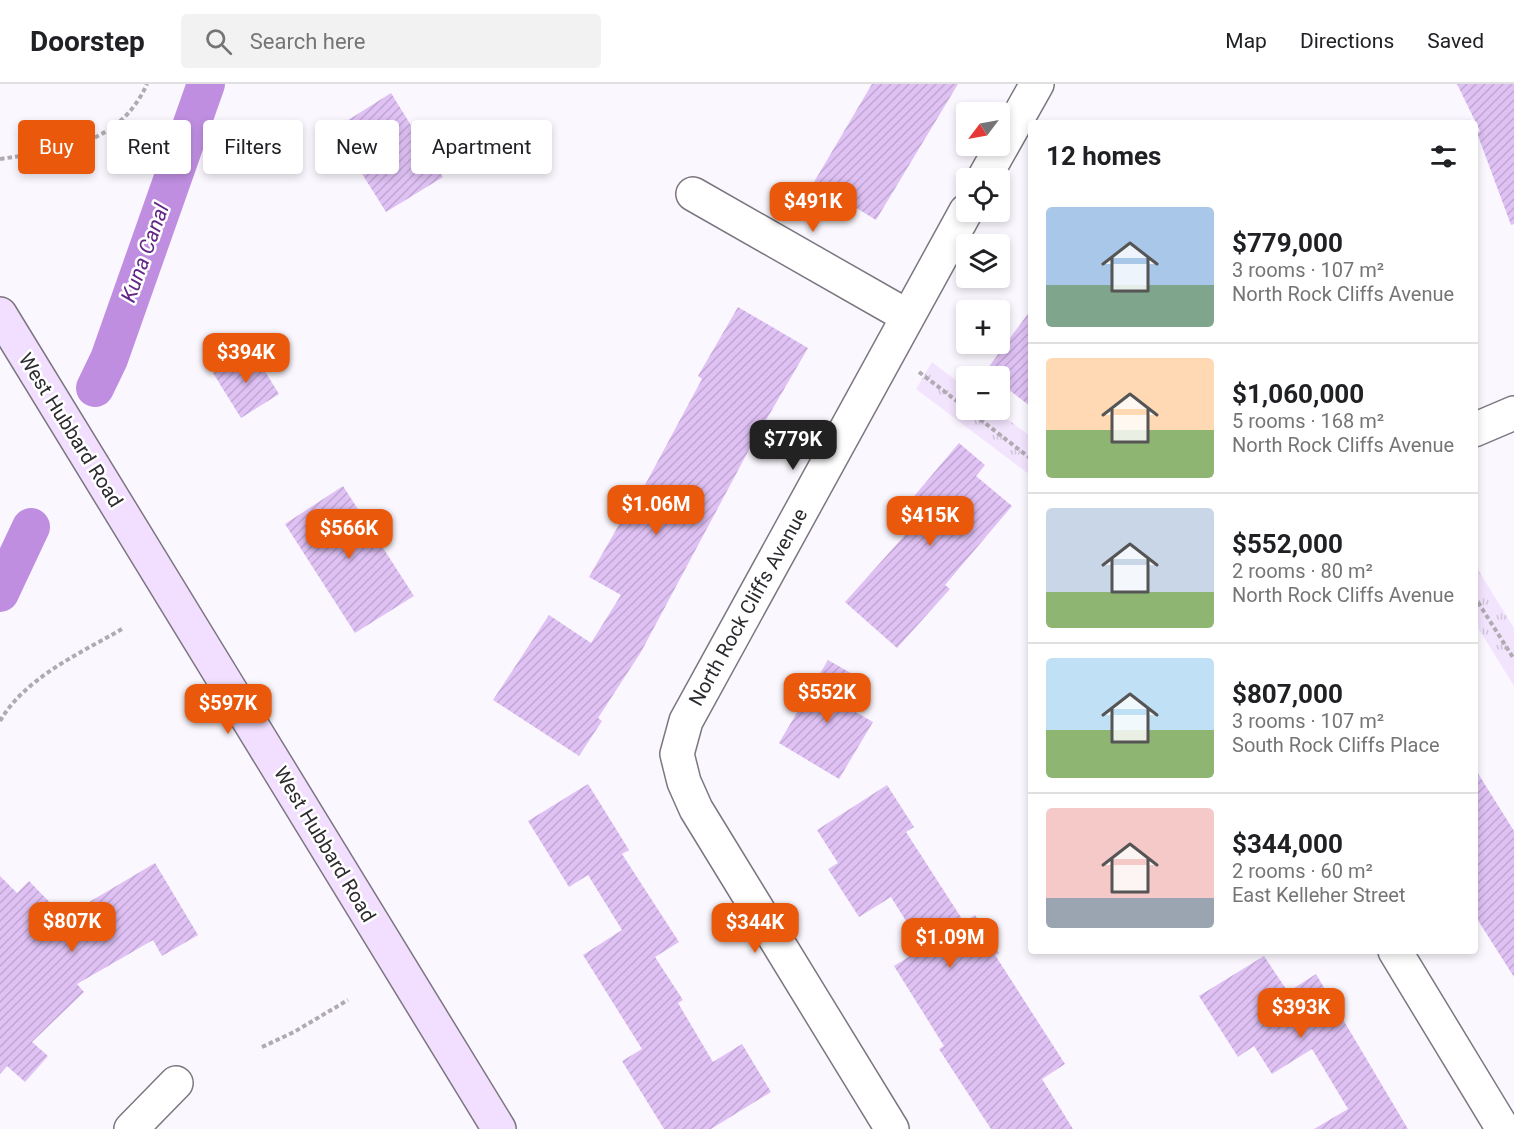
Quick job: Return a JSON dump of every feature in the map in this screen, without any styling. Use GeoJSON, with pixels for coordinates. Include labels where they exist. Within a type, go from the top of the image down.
{"type":"FeatureCollection","features":[{"type":"Feature","properties":{"kind":"street"},"geometry":{"type":"LineString","coordinates":[[990,168],[1037,84]]}},
{"type":"Feature","properties":{"kind":"street"},"geometry":{"type":"LineString","coordinates":[[693,194],[907,316]]}},
{"type":"Feature","properties":{"kind":"street","name":"North Rock Cliffs Avenue"},"geometry":{"type":"LineString","coordinates":[[892,1129],[696,809],[684,782],[677,754],[686,721],[960,222]]}},
{"type":"Feature","properties":{"kind":"street","name":"West Hubbard Road"},"geometry":{"type":"LineString","coordinates":[[0,314],[499,1129]]}},
{"type":"Feature","properties":{"kind":"street"},"geometry":{"type":"LineString","coordinates":[[1478,428],[1514,413]]}},
{"type":"Feature","properties":{"kind":"street"},"geometry":{"type":"LineString","coordinates":[[1397,954],[1503,1129]]}},
{"type":"Feature","properties":{"kind":"street"},"geometry":{"type":"LineString","coordinates":[[131,1129],[176,1083]]}},
{"type":"Feature","properties":{"kind":"path"},"geometry":{"type":"LineString","coordinates":[[0,159],[58,150],[92,140],[127,117],[147,84]]}},
{"type":"Feature","properties":{"kind":"path"},"geometry":{"type":"LineString","coordinates":[[919,372],[956,401]]}},
{"type":"Feature","properties":{"kind":"path"},"geometry":{"type":"LineString","coordinates":[[981,420],[1028,456]]}},
{"type":"Feature","properties":{"kind":"path"},"geometry":{"type":"LineString","coordinates":[[1478,602],[1514,659]]}},
{"type":"Feature","properties":{"kind":"path"},"geometry":{"type":"LineString","coordinates":[[0,721],[21,694],[42,677],[122,629]]}},
{"type":"Feature","properties":{"kind":"path"},"geometry":{"type":"LineString","coordinates":[[262,1047],[294,1032],[348,1000]]}},
{"type":"Feature","properties":{"kind":"green space"},"geometry":{"type":"Polygon","coordinates":[[[932,362],[956,380],[956,419],[916,389],[932,362]]]}},
{"type":"Feature","properties":{"kind":"green space"},"geometry":{"type":"Polygon","coordinates":[[[957,420],[1008,420],[1028,435],[1028,473],[957,420]]]}},
{"type":"Feature","properties":{"kind":"green space"},"geometry":{"type":"Polygon","coordinates":[[[1478,570],[1514,628],[1514,686],[1478,628],[1478,570]]]}},
{"type":"Feature","properties":{"kind":"building"},"geometry":{"type":"Polygon","coordinates":[[[872,84],[958,84],[876,220],[814,182],[872,84]]]}},
{"type":"Feature","properties":{"kind":"building"},"geometry":{"type":"Polygon","coordinates":[[[1457,84],[1514,84],[1514,224],[1511,225],[1478,136],[1480,131],[1478,120],[1475,120],[1457,84]]]}},
{"type":"Feature","properties":{"kind":"building"},"geometry":{"type":"Polygon","coordinates":[[[391,93],[411,125],[411,174],[441,174],[443,177],[386,212],[362,174],[399,174],[399,120],[348,120],[391,93]]]}},
{"type":"Feature","properties":{"kind":"building"},"geometry":{"type":"Polygon","coordinates":[[[738,307],[808,348],[751,446],[641,652],[598,718],[602,721],[579,756],[493,700],[549,615],[591,643],[621,595],[589,577],[628,509],[631,511],[702,379],[698,376],[738,307]]]}},
{"type":"Feature","properties":{"kind":"building"},"geometry":{"type":"Polygon","coordinates":[[[1028,314],[1028,404],[1010,391],[1010,366],[989,366],[998,354],[1010,354],[1010,338],[1028,314]]]}},
{"type":"Feature","properties":{"kind":"building"},"geometry":{"type":"Polygon","coordinates":[[[251,349],[279,394],[241,418],[213,373],[251,349]]]}},
{"type":"Feature","properties":{"kind":"building"},"geometry":{"type":"Polygon","coordinates":[[[959,443],[985,465],[976,476],[1012,506],[945,585],[950,589],[897,648],[845,602],[913,526],[899,514],[959,443]]]}},
{"type":"Feature","properties":{"kind":"building"},"geometry":{"type":"Polygon","coordinates":[[[343,486],[414,596],[355,633],[285,524],[343,486]]]}},
{"type":"Feature","properties":{"kind":"building"},"geometry":{"type":"Polygon","coordinates":[[[828,660],[856,676],[840,703],[873,722],[839,779],[779,743],[828,660]]]}},
{"type":"Feature","properties":{"kind":"building"},"geometry":{"type":"Polygon","coordinates":[[[1478,773],[1514,831],[1514,977],[1478,920],[1478,773]]]}},
{"type":"Feature","properties":{"kind":"building"},"geometry":{"type":"Polygon","coordinates":[[[588,784],[629,850],[622,854],[679,942],[655,957],[683,1000],[678,1003],[713,1062],[742,1044],[771,1092],[711,1129],[664,1129],[622,1061],[642,1049],[583,955],[622,930],[588,875],[569,887],[528,821],[588,784]]]}},
{"type":"Feature","properties":{"kind":"building"},"geometry":{"type":"Polygon","coordinates":[[[887,785],[914,827],[906,832],[964,922],[975,915],[999,953],[995,955],[1065,1064],[1042,1079],[1073,1129],[991,1129],[939,1049],[944,1046],[894,966],[923,948],[891,897],[859,917],[828,869],[838,863],[817,830],[887,785]]]}},
{"type":"Feature","properties":{"kind":"building"},"geometry":{"type":"Polygon","coordinates":[[[155,863],[198,935],[162,956],[153,940],[77,984],[84,992],[32,1042],[48,1056],[25,1082],[7,1066],[0,1074],[0,876],[17,893],[29,881],[64,917],[155,863]]]}},
{"type":"Feature","properties":{"kind":"building"},"geometry":{"type":"Polygon","coordinates":[[[1264,956],[1288,992],[1316,974],[1408,1129],[1314,1129],[1348,1109],[1312,1049],[1272,1074],[1254,1046],[1238,1057],[1199,996],[1264,956]]]}},
{"type":"Feature","properties":{"kind":"waterway","name":"Kuna Canal"},"geometry":{"type":"LineString","coordinates":[[95,388],[109,359],[206,84]]}},
{"type":"Feature","properties":{"kind":"waterway","name":"Kuna Canal"},"geometry":{"type":"LineString","coordinates":[[0,593],[31,527]]}}]}
